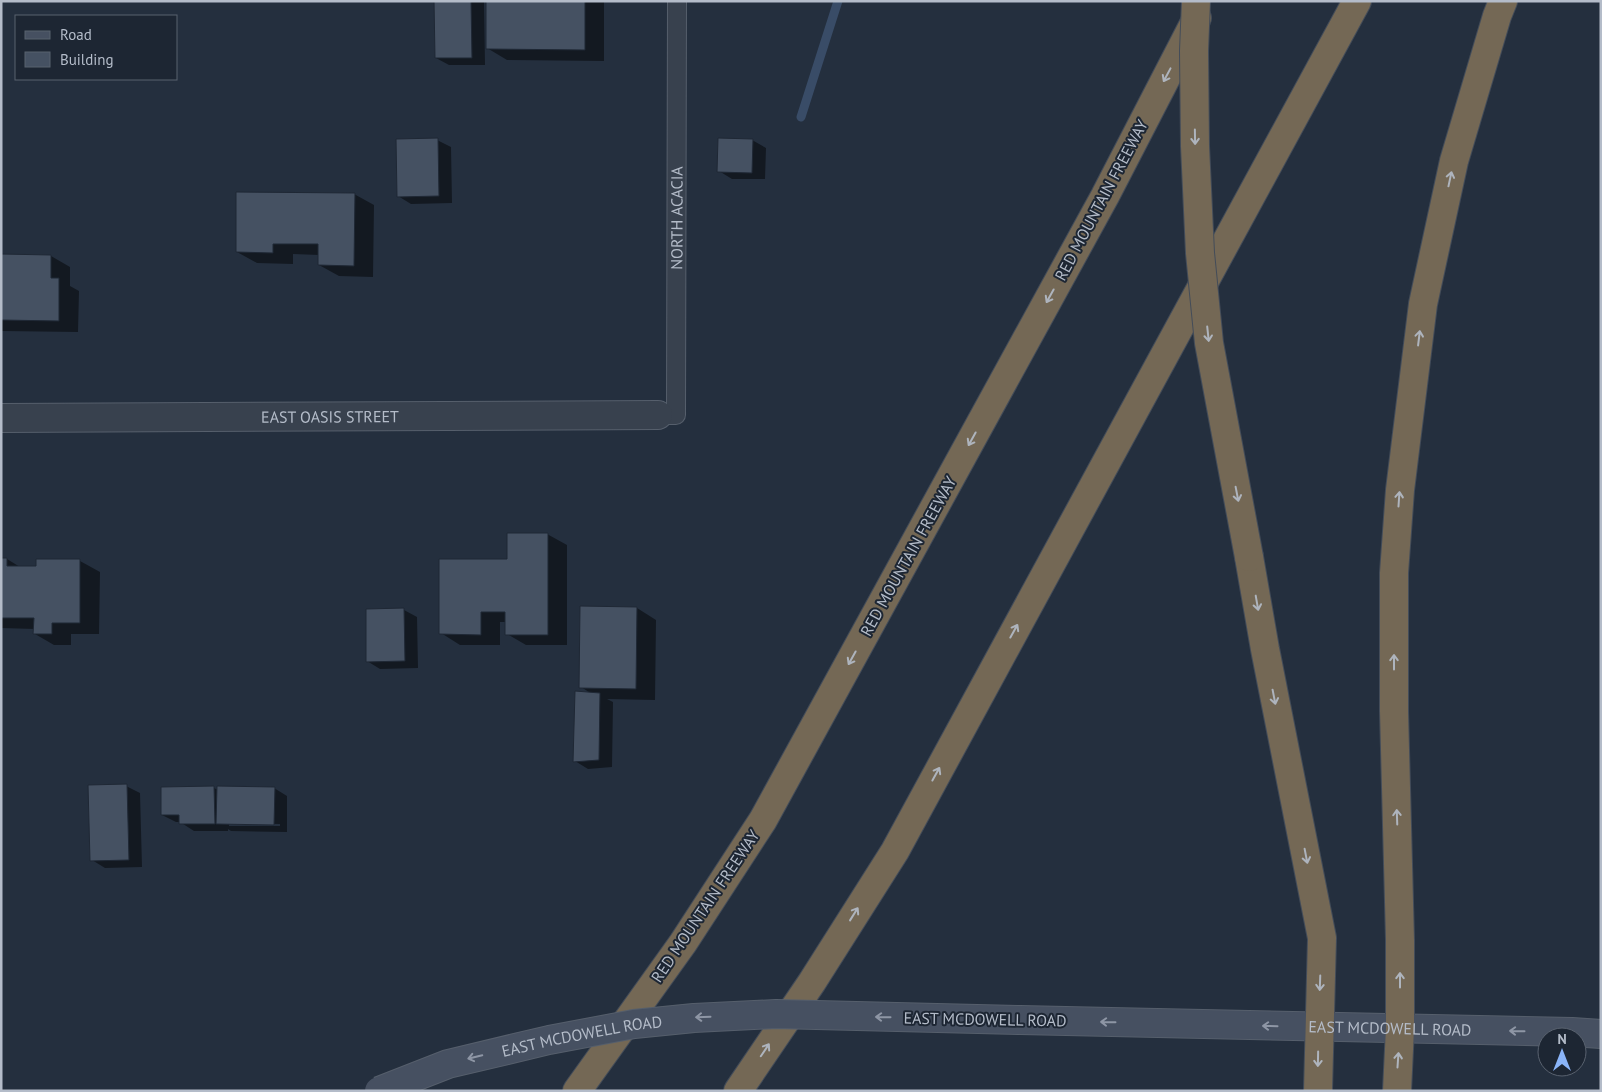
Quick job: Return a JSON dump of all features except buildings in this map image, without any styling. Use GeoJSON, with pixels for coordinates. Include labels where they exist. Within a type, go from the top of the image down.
{"type":"FeatureCollection","features":[{"type":"Feature","properties":{"kind":"highway"},"geometry":{"type":"LineString","coordinates":[[1196,1],[1194,51],[1195,146],[1200,253],[1209,343],[1265,649],[1322,938],[1318,1091]]}},
{"type":"Feature","properties":{"kind":"highway","name":"RED MOUNTAIN FREEWAY"},"geometry":{"type":"LineString","coordinates":[[577,1091],[683,943],[763,820],[1105,196],[1206,1]]}},
{"type":"Feature","properties":{"kind":"highway"},"geometry":{"type":"LineString","coordinates":[[738,1091],[812,982],[894,851],[1356,1]]}},
{"type":"Feature","properties":{"kind":"highway"},"geometry":{"type":"LineString","coordinates":[[1397,1091],[1400,1028],[1400,940],[1394,711],[1394,573],[1400,490],[1423,304],[1454,161],[1497,16],[1504,1]]}},
{"type":"Feature","properties":{"kind":"main road","name":"EAST MCDOWELL ROAD"},"geometry":{"type":"LineString","coordinates":[[379,1091],[448,1064],[549,1040],[634,1024],[694,1018],[776,1014],[1601,1034]]}},
{"type":"Feature","properties":{"kind":"street","name":"EAST OASIS STREET"},"geometry":{"type":"LineString","coordinates":[[1,418],[658,415]]}},
{"type":"Feature","properties":{"kind":"lane","name":"NORTH ACACIA"},"geometry":{"type":"LineString","coordinates":[[658,415],[676,416],[677,1]]}},
{"type":"Feature","properties":{"kind":"waterway"},"geometry":{"type":"LineString","coordinates":[[801,117],[838,1]]}}]}
